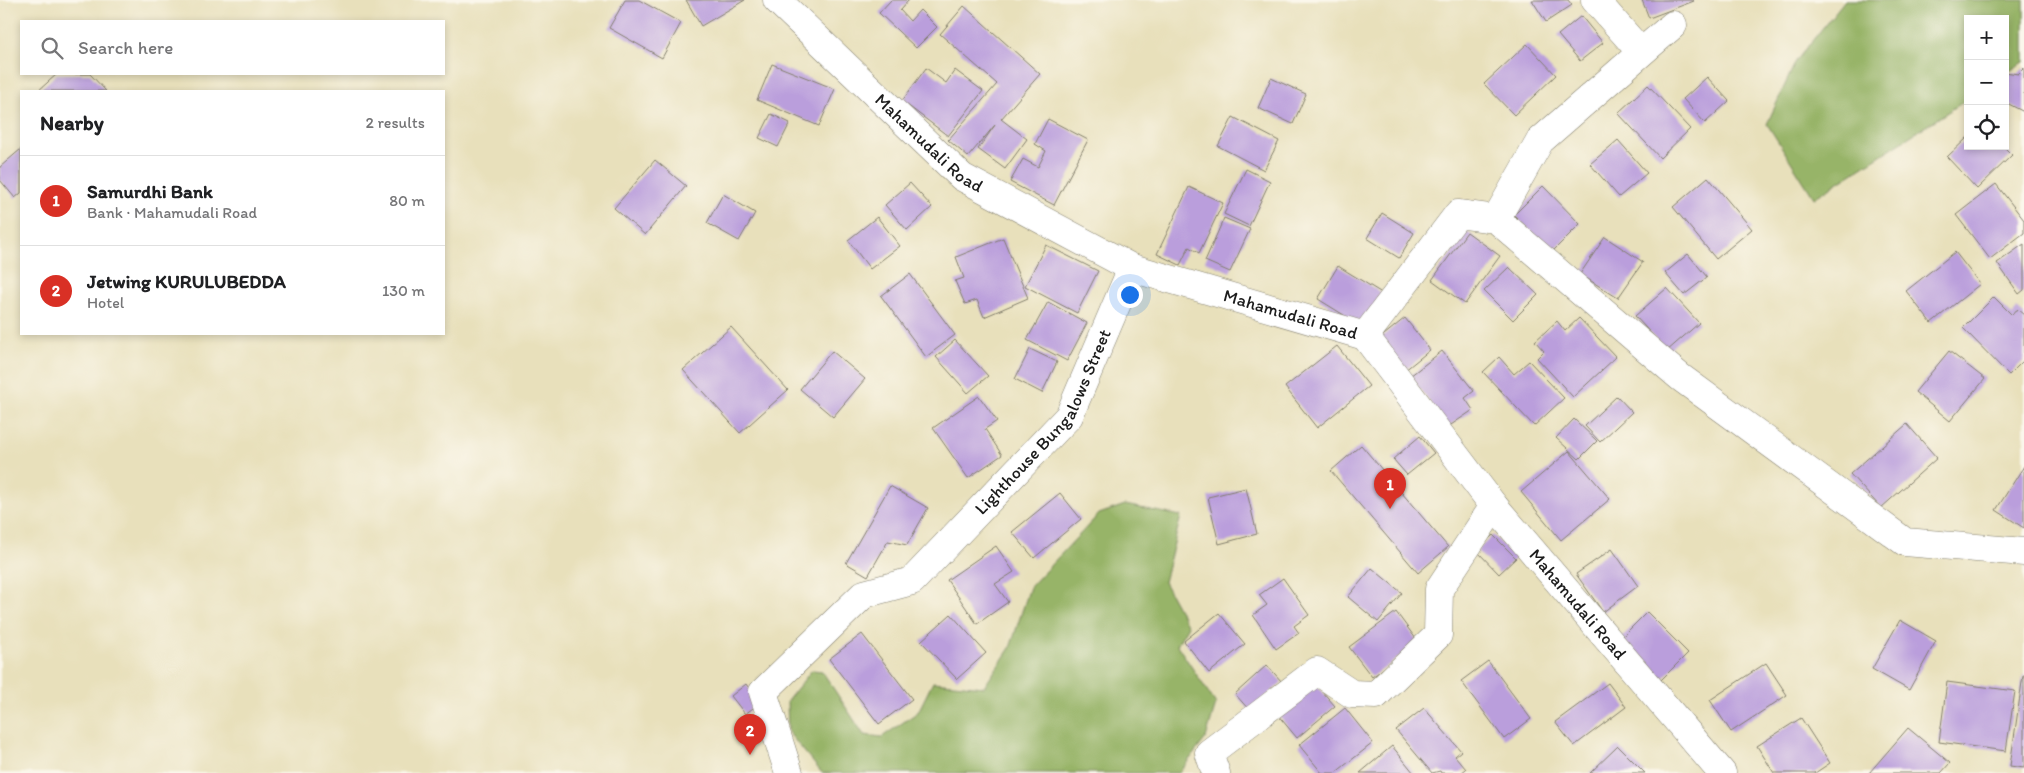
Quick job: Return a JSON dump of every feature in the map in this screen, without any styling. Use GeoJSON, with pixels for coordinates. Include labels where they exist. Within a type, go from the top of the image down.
{"type":"FeatureCollection","features":[{"type":"Feature","properties":{"kind":"street","name":"Mahamudali Road"},"geometry":{"type":"LineString","coordinates":[[777,0],[962,177],[1132,268],[1365,336],[1494,506],[1722,773]]}},
{"type":"Feature","properties":{"kind":"street"},"geometry":{"type":"LineString","coordinates":[[1595,0],[1641,52]]}},
{"type":"Feature","properties":{"kind":"street"},"geometry":{"type":"LineString","coordinates":[[1496,219],[1540,141],[1673,25]]}},
{"type":"Feature","properties":{"kind":"street"},"geometry":{"type":"LineString","coordinates":[[1365,336],[1458,214],[1496,219],[1680,377],[1904,542],[2024,552]]}},
{"type":"Feature","properties":{"kind":"street","name":"Lighthouse Bungalows Street"},"geometry":{"type":"LineString","coordinates":[[789,773],[763,692],[864,594],[912,581],[1069,416],[1132,268]]}},
{"type":"Feature","properties":{"kind":"street"},"geometry":{"type":"LineString","coordinates":[[1216,773],[1209,753],[1317,671],[1352,694],[1376,695],[1438,635],[1438,589],[1494,506]]}},
{"type":"Feature","properties":{"kind":"green space"},"geometry":{"type":"Polygon","coordinates":[[[1845,0],[2024,0],[2024,62],[2009,71],[2009,15],[1964,15],[1964,102],[1814,198],[1767,124],[1796,61],[1845,0]]]}},
{"type":"Feature","properties":{"kind":"green space"},"geometry":{"type":"Polygon","coordinates":[[[1125,505],[1181,516],[1164,582],[1188,626],[1177,645],[1216,704],[1206,738],[1179,773],[822,773],[788,732],[787,701],[812,670],[822,671],[864,735],[882,737],[918,712],[933,682],[984,687],[1010,648],[1030,587],[1099,514],[1125,505]]]}},
{"type":"Feature","properties":{"kind":"building"},"geometry":{"type":"Polygon","coordinates":[[[625,0],[639,0],[681,23],[662,58],[609,28],[625,0]]]}},
{"type":"Feature","properties":{"kind":"building"},"geometry":{"type":"Polygon","coordinates":[[[686,0],[745,0],[701,26],[686,0]]]}},
{"type":"Feature","properties":{"kind":"building"},"geometry":{"type":"Polygon","coordinates":[[[891,0],[909,0],[900,10],[910,21],[920,10],[937,27],[916,48],[879,13],[891,0]]]}},
{"type":"Feature","properties":{"kind":"building"},"geometry":{"type":"Polygon","coordinates":[[[1532,0],[1568,0],[1572,5],[1546,22],[1532,0]]]}},
{"type":"Feature","properties":{"kind":"building"},"geometry":{"type":"Polygon","coordinates":[[[1642,0],[1693,0],[1694,1],[1649,18],[1642,0]]]}},
{"type":"Feature","properties":{"kind":"building"},"geometry":{"type":"Polygon","coordinates":[[[964,6],[1040,74],[1001,119],[1027,139],[1005,169],[978,149],[995,125],[968,157],[948,140],[997,84],[940,34],[964,6]]]}},
{"type":"Feature","properties":{"kind":"building"},"geometry":{"type":"Polygon","coordinates":[[[1581,16],[1603,43],[1580,61],[1558,35],[1581,16]]]}},
{"type":"Feature","properties":{"kind":"building"},"geometry":{"type":"Polygon","coordinates":[[[1527,44],[1556,75],[1514,115],[1484,84],[1527,44]]]}},
{"type":"Feature","properties":{"kind":"building"},"geometry":{"type":"Polygon","coordinates":[[[772,64],[835,89],[819,126],[757,100],[772,64]]]}},
{"type":"Feature","properties":{"kind":"building"},"geometry":{"type":"Polygon","coordinates":[[[926,68],[946,83],[955,70],[983,91],[948,136],[902,101],[926,68]]]}},
{"type":"Feature","properties":{"kind":"building"},"geometry":{"type":"Polygon","coordinates":[[[2024,68],[2024,112],[2009,104],[2009,73],[2018,74],[2024,68]]]}},
{"type":"Feature","properties":{"kind":"building"},"geometry":{"type":"Polygon","coordinates":[[[56,75],[91,75],[105,90],[39,90],[56,75]]]}},
{"type":"Feature","properties":{"kind":"building"},"geometry":{"type":"Polygon","coordinates":[[[1707,77],[1729,101],[1705,123],[1683,99],[1707,77]]]}},
{"type":"Feature","properties":{"kind":"building"},"geometry":{"type":"Polygon","coordinates":[[[1271,78],[1306,94],[1293,124],[1258,108],[1271,78]]]}},
{"type":"Feature","properties":{"kind":"building"},"geometry":{"type":"Polygon","coordinates":[[[1648,85],[1690,129],[1660,158],[1618,113],[1648,85]]]}},
{"type":"Feature","properties":{"kind":"building"},"geometry":{"type":"Polygon","coordinates":[[[771,114],[790,123],[778,147],[759,138],[771,114]]]}},
{"type":"Feature","properties":{"kind":"building"},"geometry":{"type":"Polygon","coordinates":[[[1233,117],[1279,141],[1264,170],[1218,146],[1233,117]]]}},
{"type":"Feature","properties":{"kind":"building"},"geometry":{"type":"Polygon","coordinates":[[[1048,119],[1088,140],[1054,205],[1010,182],[1023,159],[1038,167],[1046,151],[1035,144],[1048,119]]]}},
{"type":"Feature","properties":{"kind":"building"},"geometry":{"type":"Polygon","coordinates":[[[1618,140],[1647,173],[1619,197],[1590,164],[1618,140]]]}},
{"type":"Feature","properties":{"kind":"building"},"geometry":{"type":"Polygon","coordinates":[[[1964,141],[1964,150],[2007,150],[2012,155],[1977,189],[1947,157],[1964,141]]]}},
{"type":"Feature","properties":{"kind":"building"},"geometry":{"type":"Polygon","coordinates":[[[20,150],[20,194],[15,198],[0,180],[0,167],[20,150]]]}},
{"type":"Feature","properties":{"kind":"building"},"geometry":{"type":"Polygon","coordinates":[[[655,160],[686,186],[645,235],[614,208],[655,160]]]}},
{"type":"Feature","properties":{"kind":"building"},"geometry":{"type":"Polygon","coordinates":[[[1246,169],[1270,181],[1249,226],[1224,214],[1246,169]]]}},
{"type":"Feature","properties":{"kind":"building"},"geometry":{"type":"Polygon","coordinates":[[[1708,177],[1752,229],[1716,259],[1673,207],[1708,177]]]}},
{"type":"Feature","properties":{"kind":"building"},"geometry":{"type":"Polygon","coordinates":[[[910,183],[932,207],[907,230],[885,205],[910,183]]]}},
{"type":"Feature","properties":{"kind":"building"},"geometry":{"type":"Polygon","coordinates":[[[1996,184],[2024,220],[2024,233],[1990,259],[1956,215],[1996,184]]]}},
{"type":"Feature","properties":{"kind":"building"},"geometry":{"type":"Polygon","coordinates":[[[1543,186],[1580,224],[1552,252],[1514,215],[1543,186]]]}},
{"type":"Feature","properties":{"kind":"building"},"geometry":{"type":"Polygon","coordinates":[[[1189,187],[1223,203],[1199,253],[1189,247],[1180,265],[1157,254],[1189,187]]]}},
{"type":"Feature","properties":{"kind":"building"},"geometry":{"type":"Polygon","coordinates":[[[723,194],[755,213],[739,241],[707,223],[723,194]]]}},
{"type":"Feature","properties":{"kind":"building"},"geometry":{"type":"Polygon","coordinates":[[[1382,213],[1414,233],[1399,258],[1367,238],[1382,213]]]}},
{"type":"Feature","properties":{"kind":"building"},"geometry":{"type":"Polygon","coordinates":[[[877,217],[900,246],[870,269],[848,240],[877,217]]]}},
{"type":"Feature","properties":{"kind":"building"},"geometry":{"type":"Polygon","coordinates":[[[1224,218],[1250,229],[1230,272],[1205,261],[1224,218]]]}},
{"type":"Feature","properties":{"kind":"building"},"geometry":{"type":"Polygon","coordinates":[[[1467,232],[1500,256],[1465,304],[1432,280],[1467,232]]]}},
{"type":"Feature","properties":{"kind":"building"},"geometry":{"type":"Polygon","coordinates":[[[1605,237],[1643,262],[1618,298],[1580,274],[1605,237]]]}},
{"type":"Feature","properties":{"kind":"building"},"geometry":{"type":"Polygon","coordinates":[[[1003,238],[1028,298],[984,317],[977,300],[965,304],[955,281],[964,278],[956,257],[1003,238]]]}},
{"type":"Feature","properties":{"kind":"building"},"geometry":{"type":"Polygon","coordinates":[[[2024,244],[2024,290],[2019,294],[1997,263],[2024,244]]]}},
{"type":"Feature","properties":{"kind":"building"},"geometry":{"type":"Polygon","coordinates":[[[1046,245],[1098,271],[1077,313],[1025,286],[1046,245]]]}},
{"type":"Feature","properties":{"kind":"building"},"geometry":{"type":"Polygon","coordinates":[[[1955,252],[1980,284],[1931,323],[1906,291],[1955,252]]]}},
{"type":"Feature","properties":{"kind":"building"},"geometry":{"type":"Polygon","coordinates":[[[1688,254],[1707,277],[1684,295],[1665,273],[1688,254]]]}},
{"type":"Feature","properties":{"kind":"building"},"geometry":{"type":"Polygon","coordinates":[[[1338,266],[1385,295],[1365,328],[1318,299],[1338,266]]]}},
{"type":"Feature","properties":{"kind":"building"},"geometry":{"type":"Polygon","coordinates":[[[1509,267],[1538,295],[1513,320],[1484,291],[1509,267]]]}},
{"type":"Feature","properties":{"kind":"building"},"geometry":{"type":"Polygon","coordinates":[[[910,274],[955,335],[926,357],[881,296],[910,274]]]}},
{"type":"Feature","properties":{"kind":"building"},"geometry":{"type":"Polygon","coordinates":[[[1667,288],[1699,323],[1667,351],[1635,316],[1667,288]]]}},
{"type":"Feature","properties":{"kind":"building"},"geometry":{"type":"Polygon","coordinates":[[[1994,297],[2012,315],[2017,309],[2024,315],[2024,360],[2009,375],[1963,328],[1994,297]]]}},
{"type":"Feature","properties":{"kind":"building"},"geometry":{"type":"Polygon","coordinates":[[[1048,302],[1087,323],[1067,361],[1027,340],[1048,302]]]}},
{"type":"Feature","properties":{"kind":"building"},"geometry":{"type":"Polygon","coordinates":[[[1405,318],[1430,350],[1404,371],[1379,339],[1405,318]]]}},
{"type":"Feature","properties":{"kind":"building"},"geometry":{"type":"Polygon","coordinates":[[[1579,318],[1616,357],[1573,397],[1537,358],[1544,351],[1535,341],[1557,321],[1565,331],[1579,318]]]}},
{"type":"Feature","properties":{"kind":"building"},"geometry":{"type":"Polygon","coordinates":[[[731,327],[788,390],[740,433],[683,370],[731,327]]]}},
{"type":"Feature","properties":{"kind":"building"},"geometry":{"type":"Polygon","coordinates":[[[955,340],[988,376],[968,393],[936,357],[955,340]]]}},
{"type":"Feature","properties":{"kind":"building"},"geometry":{"type":"Polygon","coordinates":[[[1337,346],[1369,386],[1317,428],[1285,387],[1337,346]]]}},
{"type":"Feature","properties":{"kind":"building"},"geometry":{"type":"Polygon","coordinates":[[[1030,349],[1057,362],[1042,393],[1015,379],[1030,349]]]}},
{"type":"Feature","properties":{"kind":"building"},"geometry":{"type":"Polygon","coordinates":[[[832,351],[865,379],[833,417],[800,389],[832,351]]]}},
{"type":"Feature","properties":{"kind":"building"},"geometry":{"type":"Polygon","coordinates":[[[1442,351],[1474,391],[1465,398],[1473,410],[1448,427],[1410,376],[1442,351]]]}},
{"type":"Feature","properties":{"kind":"building"},"geometry":{"type":"Polygon","coordinates":[[[1949,351],[1985,379],[1950,421],[1915,392],[1949,351]]]}},
{"type":"Feature","properties":{"kind":"building"},"geometry":{"type":"Polygon","coordinates":[[[1499,357],[1514,374],[1529,361],[1564,398],[1534,426],[1483,372],[1499,357]]]}},
{"type":"Feature","properties":{"kind":"building"},"geometry":{"type":"Polygon","coordinates":[[[979,396],[997,421],[985,429],[1002,455],[968,478],[933,428],[979,396]]]}},
{"type":"Feature","properties":{"kind":"building"},"geometry":{"type":"Polygon","coordinates":[[[1617,396],[1632,412],[1600,442],[1585,426],[1617,396]]]}},
{"type":"Feature","properties":{"kind":"building"},"geometry":{"type":"Polygon","coordinates":[[[1574,419],[1597,441],[1579,459],[1556,438],[1574,419]]]}},
{"type":"Feature","properties":{"kind":"building"},"geometry":{"type":"Polygon","coordinates":[[[1907,424],[1937,458],[1881,508],[1850,474],[1907,424]]]}},
{"type":"Feature","properties":{"kind":"building"},"geometry":{"type":"Polygon","coordinates":[[[1420,436],[1434,453],[1407,475],[1393,459],[1420,436]]]}},
{"type":"Feature","properties":{"kind":"building"},"geometry":{"type":"Polygon","coordinates":[[[1361,445],[1448,547],[1418,573],[1331,471],[1361,445]]]}},
{"type":"Feature","properties":{"kind":"building"},"geometry":{"type":"Polygon","coordinates":[[[1569,451],[1610,499],[1561,540],[1521,492],[1569,451]]]}},
{"type":"Feature","properties":{"kind":"building"},"geometry":{"type":"Polygon","coordinates":[[[2024,466],[2024,528],[1996,510],[2024,466]]]}},
{"type":"Feature","properties":{"kind":"building"},"geometry":{"type":"Polygon","coordinates":[[[890,486],[928,508],[907,545],[888,541],[868,576],[846,563],[890,486]]]}},
{"type":"Feature","properties":{"kind":"building"},"geometry":{"type":"Polygon","coordinates":[[[1246,488],[1257,534],[1219,544],[1208,497],[1246,488]]]}},
{"type":"Feature","properties":{"kind":"building"},"geometry":{"type":"Polygon","coordinates":[[[1060,493],[1081,519],[1034,558],[1012,532],[1060,493]]]}},
{"type":"Feature","properties":{"kind":"building"},"geometry":{"type":"Polygon","coordinates":[[[1493,535],[1516,558],[1499,574],[1477,551],[1493,535]]]}},
{"type":"Feature","properties":{"kind":"building"},"geometry":{"type":"Polygon","coordinates":[[[996,546],[1014,572],[995,584],[1008,602],[977,624],[947,580],[996,546]]]}},
{"type":"Feature","properties":{"kind":"building"},"geometry":{"type":"Polygon","coordinates":[[[1612,549],[1638,586],[1603,612],[1576,574],[1612,549]]]}},
{"type":"Feature","properties":{"kind":"building"},"geometry":{"type":"Polygon","coordinates":[[[1372,568],[1402,593],[1378,622],[1348,597],[1372,568]]]}},
{"type":"Feature","properties":{"kind":"building"},"geometry":{"type":"Polygon","coordinates":[[[1283,578],[1309,615],[1294,626],[1299,633],[1276,649],[1253,615],[1267,605],[1259,595],[1283,578]]]}},
{"type":"Feature","properties":{"kind":"building"},"geometry":{"type":"Polygon","coordinates":[[[1396,612],[1419,643],[1372,677],[1349,647],[1396,612]]]}},
{"type":"Feature","properties":{"kind":"building"},"geometry":{"type":"Polygon","coordinates":[[[1647,612],[1688,653],[1661,680],[1620,639],[1647,612]]]}},
{"type":"Feature","properties":{"kind":"building"},"geometry":{"type":"Polygon","coordinates":[[[1219,613],[1245,644],[1209,673],[1184,641],[1219,613]]]}},
{"type":"Feature","properties":{"kind":"building"},"geometry":{"type":"Polygon","coordinates":[[[951,614],[986,653],[957,679],[921,641],[951,614]]]}},
{"type":"Feature","properties":{"kind":"building"},"geometry":{"type":"Polygon","coordinates":[[[1900,620],[1936,641],[1909,690],[1872,669],[1900,620]]]}},
{"type":"Feature","properties":{"kind":"building"},"geometry":{"type":"Polygon","coordinates":[[[862,634],[912,699],[879,724],[829,659],[862,634]]]}},
{"type":"Feature","properties":{"kind":"building"},"geometry":{"type":"Polygon","coordinates":[[[1488,661],[1531,719],[1504,739],[1461,681],[1488,661]]]}},
{"type":"Feature","properties":{"kind":"building"},"geometry":{"type":"Polygon","coordinates":[[[1766,663],[1787,695],[1731,732],[1710,700],[1766,663]]]}},
{"type":"Feature","properties":{"kind":"building"},"geometry":{"type":"Polygon","coordinates":[[[1267,665],[1282,682],[1250,711],[1235,694],[1267,665]]]}},
{"type":"Feature","properties":{"kind":"building"},"geometry":{"type":"Polygon","coordinates":[[[2024,675],[2024,768],[2010,766],[2024,675]]]}},
{"type":"Feature","properties":{"kind":"building"},"geometry":{"type":"Polygon","coordinates":[[[1314,682],[1335,706],[1297,738],[1277,714],[1314,682]]]}},
{"type":"Feature","properties":{"kind":"building"},"geometry":{"type":"Polygon","coordinates":[[[1947,682],[2015,691],[2006,751],[1939,742],[1947,682]]]}},
{"type":"Feature","properties":{"kind":"building"},"geometry":{"type":"Polygon","coordinates":[[[1608,683],[1626,707],[1574,746],[1555,722],[1608,683]]]}},
{"type":"Feature","properties":{"kind":"building"},"geometry":{"type":"Polygon","coordinates":[[[746,684],[760,703],[745,714],[731,696],[746,684]]]}},
{"type":"Feature","properties":{"kind":"building"},"geometry":{"type":"Polygon","coordinates":[[[1345,708],[1373,743],[1335,773],[1322,773],[1299,745],[1345,708]]]}},
{"type":"Feature","properties":{"kind":"building"},"geometry":{"type":"Polygon","coordinates":[[[1424,708],[1461,751],[1455,756],[1466,769],[1461,773],[1441,773],[1440,771],[1432,773],[1396,730],[1424,708]]]}},
{"type":"Feature","properties":{"kind":"building"},"geometry":{"type":"Polygon","coordinates":[[[1801,718],[1830,763],[1815,773],[1774,773],[1757,746],[1801,718]]]}},
{"type":"Feature","properties":{"kind":"building"},"geometry":{"type":"Polygon","coordinates":[[[1908,728],[1950,763],[1941,773],[1869,773],[1908,728]]]}},
{"type":"Feature","properties":{"kind":"building"},"geometry":{"type":"Polygon","coordinates":[[[1392,746],[1414,773],[1360,773],[1392,746]]]}},
{"type":"Feature","properties":{"kind":"building"},"geometry":{"type":"Polygon","coordinates":[[[1618,746],[1645,773],[1590,773],[1618,746]]]}},
{"type":"Feature","properties":{"kind":"place","name":"Samurdhi Bank"},"geometry":{"type":"Point","coordinates":[1390,509]}},
{"type":"Feature","properties":{"kind":"place","name":"Jetwing KURULUBEDDA"},"geometry":{"type":"Point","coordinates":[750,755]}}]}
